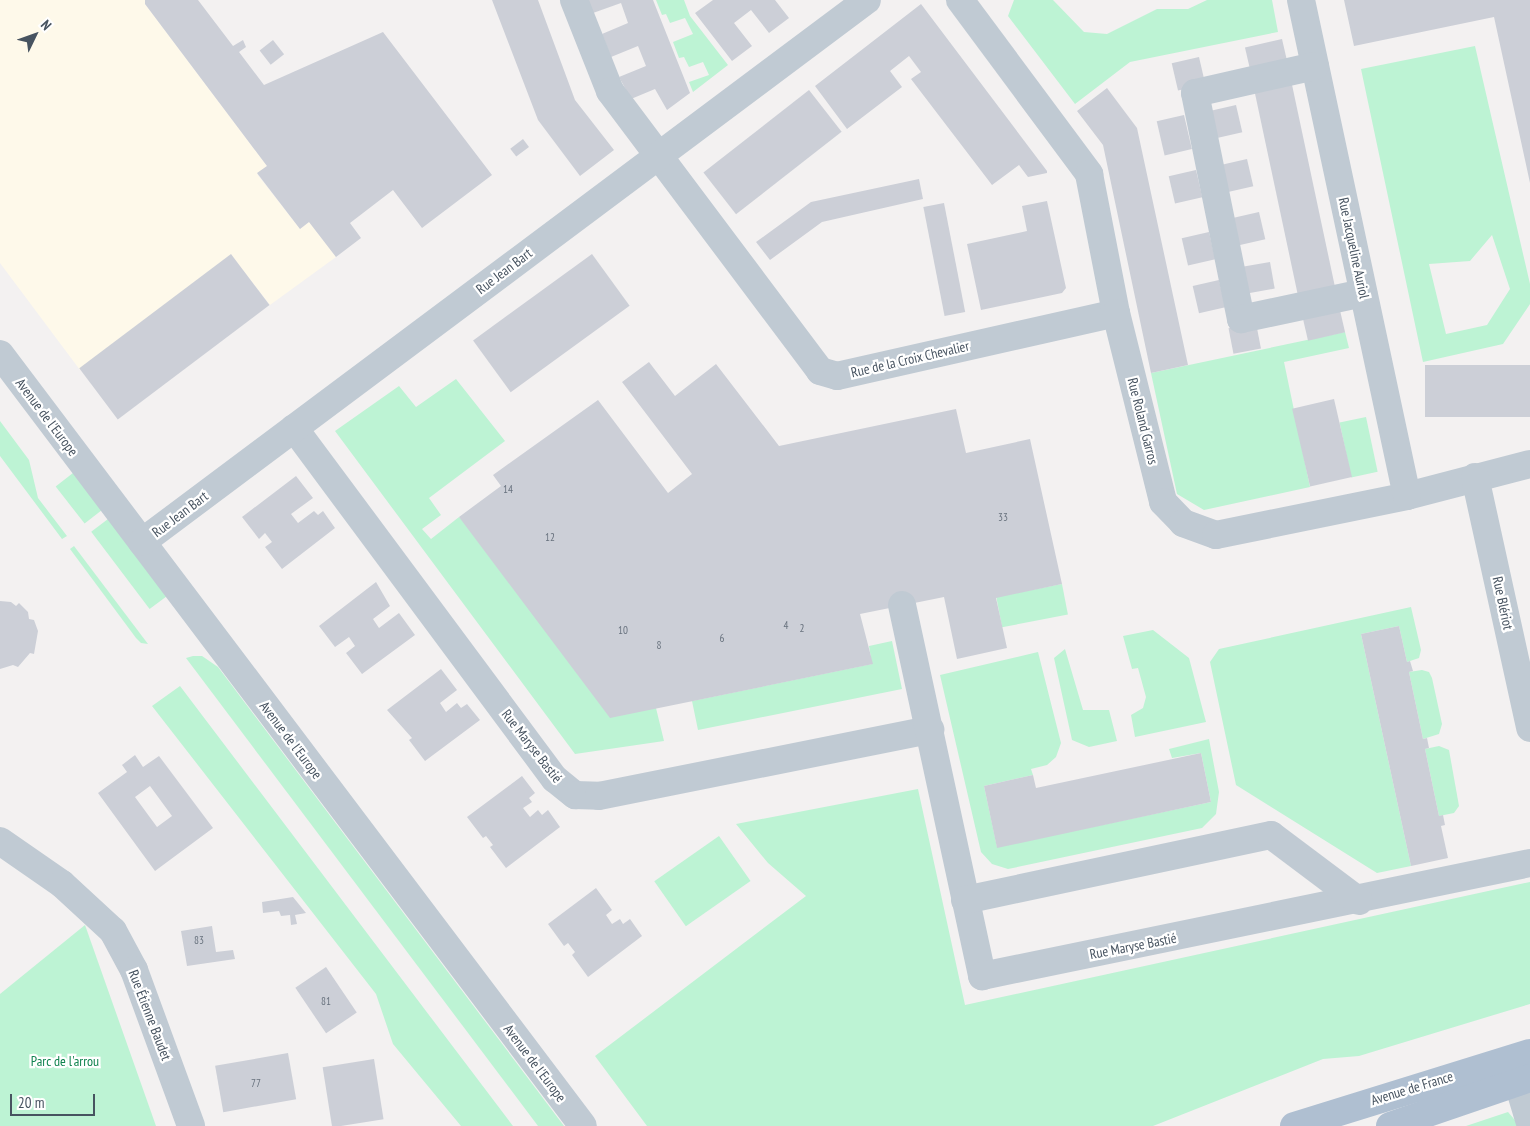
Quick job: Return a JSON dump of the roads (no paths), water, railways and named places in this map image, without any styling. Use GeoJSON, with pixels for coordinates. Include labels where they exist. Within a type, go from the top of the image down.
{"type":"FeatureCollection","features":[{"type":"Feature","properties":{"kind":"main road","name":"Avenue de France"},"geometry":{"type":"LineString","coordinates":[[1294,1126],[1522,1068]]}},
{"type":"Feature","properties":{"kind":"main road","name":"Avenue de France"},"geometry":{"type":"LineString","coordinates":[[1390,1126],[1522,1068]]}},
{"type":"Feature","properties":{"kind":"street","name":"Rue de la Croix Chevalier"},"geometry":{"type":"LineString","coordinates":[[574,0],[610,91],[820,371],[837,376],[1116,313]]}},
{"type":"Feature","properties":{"kind":"street","name":"Rue Jean Bart"},"geometry":{"type":"LineString","coordinates":[[142,542],[866,0]]}},
{"type":"Feature","properties":{"kind":"street","name":"Rue Roland Garros"},"geometry":{"type":"LineString","coordinates":[[960,0],[1089,174],[1116,313],[1163,502],[1183,524],[1216,535],[1407,496],[1530,464]]}},
{"type":"Feature","properties":{"kind":"street","name":"Rue Jacqueline Auriol"},"geometry":{"type":"LineString","coordinates":[[1301,0],[1407,496]]}},
{"type":"Feature","properties":{"kind":"street"},"geometry":{"type":"LineString","coordinates":[[1315,66],[1195,93],[1241,319],[1363,293]]}},
{"type":"Feature","properties":{"kind":"street","name":"Avenue de l'Europe"},"geometry":{"type":"LineString","coordinates":[[0,354],[583,1126]]}},
{"type":"Feature","properties":{"kind":"street","name":"Rue Maryse Bastié"},"geometry":{"type":"LineString","coordinates":[[294,428],[555,779],[575,795],[599,796],[930,730]]}},
{"type":"Feature","properties":{"kind":"street","name":"Rue Blériot"},"geometry":{"type":"LineString","coordinates":[[1475,477],[1521,643],[1530,728]]}},
{"type":"Feature","properties":{"kind":"street","name":"Rue Maryse Bastié"},"geometry":{"type":"LineString","coordinates":[[902,605],[982,976],[1359,901],[1490,869],[1530,863]]}},
{"type":"Feature","properties":{"kind":"street"},"geometry":{"type":"LineString","coordinates":[[965,900],[1272,835],[1359,901]]}},
{"type":"Feature","properties":{"kind":"street","name":"Rue Étienne Baudet"},"geometry":{"type":"LineString","coordinates":[[0,841],[62,884],[94,912],[113,932],[134,970],[192,1126]]}},
{"type":"Feature","properties":{"kind":"street"},"geometry":{"type":"LineString","coordinates":[[1522,1068],[1530,1123]]}},
{"type":"Feature","properties":{"kind":"park label","name":"Parc de l'arrou"},"geometry":{"type":"Point","coordinates":[65,1061]}}]}
